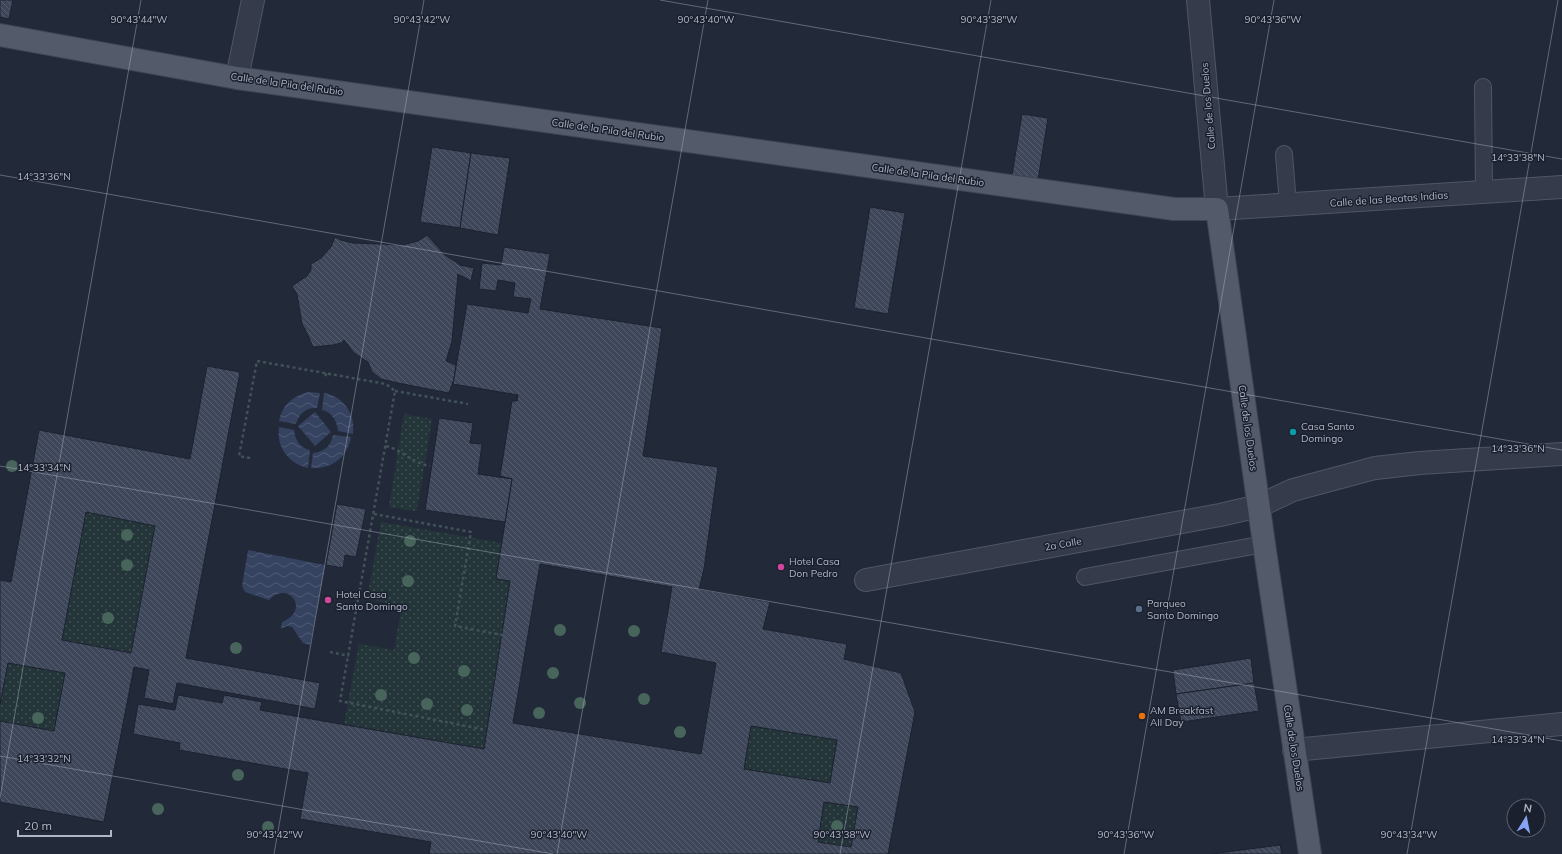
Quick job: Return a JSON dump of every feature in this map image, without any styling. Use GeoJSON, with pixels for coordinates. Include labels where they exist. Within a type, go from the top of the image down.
{"type":"FeatureCollection","features":[{"type":"Feature","properties":{"kind":"main road","name":"Calle de la Pila del Rubio"},"geometry":{"type":"LineString","coordinates":[[0,35],[237,78],[1174,209],[1217,210]]}},
{"type":"Feature","properties":{"kind":"main road","name":"Calle de los Duelos"},"geometry":{"type":"LineString","coordinates":[[1217,210],[1264,544],[1310,854]]}},
{"type":"Feature","properties":{"kind":"street"},"geometry":{"type":"LineString","coordinates":[[237,78],[253,0]]}},
{"type":"Feature","properties":{"kind":"street","name":"Calle de los Duelos"},"geometry":{"type":"LineString","coordinates":[[1198,0],[1217,210]]}},
{"type":"Feature","properties":{"kind":"street","name":"Calle de las Beatas Indias"},"geometry":{"type":"LineString","coordinates":[[1217,210],[1562,187]]}},
{"type":"Feature","properties":{"kind":"street","name":"2a Calle"},"geometry":{"type":"LineString","coordinates":[[866,580],[1220,515],[1259,506],[1293,490],[1375,468],[1435,462],[1562,454]]}},
{"type":"Feature","properties":{"kind":"street"},"geometry":{"type":"LineString","coordinates":[[1294,750],[1562,724]]}},
{"type":"Feature","properties":{"kind":"lane"},"geometry":{"type":"LineString","coordinates":[[1483,87],[1484,192]]}},
{"type":"Feature","properties":{"kind":"lane"},"geometry":{"type":"LineString","coordinates":[[1284,154],[1288,205]]}},
{"type":"Feature","properties":{"kind":"lane"},"geometry":{"type":"LineString","coordinates":[[1085,577],[1264,544]]}},
{"type":"Feature","properties":{"kind":"path"},"geometry":{"type":"LineString","coordinates":[[250,458],[239,456],[257,361],[326,372],[386,384],[395,391],[468,404]]}},
{"type":"Feature","properties":{"kind":"path"},"geometry":{"type":"LineString","coordinates":[[325,376],[326,372]]}},
{"type":"Feature","properties":{"kind":"path"},"geometry":{"type":"LineString","coordinates":[[395,391],[340,701],[486,730]]}},
{"type":"Feature","properties":{"kind":"path"},"geometry":{"type":"LineString","coordinates":[[386,446],[397,449],[416,462],[430,466]]}},
{"type":"Feature","properties":{"kind":"path"},"geometry":{"type":"LineString","coordinates":[[374,514],[471,532],[455,626],[502,635]]}},
{"type":"Feature","properties":{"kind":"path"},"geometry":{"type":"LineString","coordinates":[[330,652],[349,656]]}},
{"type":"Feature","properties":{"kind":"shaded area"},"geometry":{"type":"Polygon","coordinates":[[[404,414],[432,419],[417,511],[389,507],[404,414]]]}},
{"type":"Feature","properties":{"kind":"shaded area"},"geometry":{"type":"Polygon","coordinates":[[[86,512],[155,526],[131,653],[62,640],[86,512]]]}},
{"type":"Feature","properties":{"kind":"shaded area"},"geometry":{"type":"Polygon","coordinates":[[[381,522],[502,543],[496,579],[510,581],[484,749],[344,724],[359,644],[394,650],[402,606],[367,599],[381,522]]]}},
{"type":"Feature","properties":{"kind":"shaded area"},"geometry":{"type":"Polygon","coordinates":[[[8,663],[65,673],[54,731],[0,721],[0,704],[8,663]]]}},
{"type":"Feature","properties":{"kind":"shaded area"},"geometry":{"type":"Polygon","coordinates":[[[751,726],[837,740],[830,783],[744,769],[751,726]]]}},
{"type":"Feature","properties":{"kind":"shaded area"},"geometry":{"type":"Polygon","coordinates":[[[824,802],[858,807],[851,847],[818,842],[824,802]]]}},
{"type":"Feature","properties":{"kind":"water"},"geometry":{"type":"Polygon","coordinates":[[[308,392],[320,393],[317,408],[307,410],[301,414],[296,424],[279,421],[280,415],[289,402],[308,392]]]}},
{"type":"Feature","properties":{"kind":"water"},"geometry":{"type":"Polygon","coordinates":[[[324,393],[337,398],[347,407],[352,420],[353,434],[338,431],[331,415],[322,410],[324,393]]]}},
{"type":"Feature","properties":{"kind":"water"},"geometry":{"type":"Polygon","coordinates":[[[315,412],[331,432],[315,446],[298,426],[315,412]]]}},
{"type":"Feature","properties":{"kind":"water"},"geometry":{"type":"Polygon","coordinates":[[[279,427],[294,430],[299,443],[306,449],[310,450],[308,468],[295,463],[285,454],[280,441],[279,427]]]}},
{"type":"Feature","properties":{"kind":"water"},"geometry":{"type":"Polygon","coordinates":[[[333,435],[351,437],[346,451],[337,461],[326,467],[311,468],[313,453],[324,450],[331,442],[333,435]]]}},
{"type":"Feature","properties":{"kind":"water"},"geometry":{"type":"Polygon","coordinates":[[[248,550],[325,565],[310,645],[303,643],[292,627],[287,626],[281,629],[282,622],[291,617],[295,611],[296,605],[294,599],[290,595],[284,593],[276,594],[269,600],[245,592],[242,586],[248,550]]]}},
{"type":"Feature","properties":{"kind":"building"},"geometry":{"type":"Polygon","coordinates":[[[0,0],[13,0],[9,19],[0,17],[0,0]]]}},
{"type":"Feature","properties":{"kind":"building"},"geometry":{"type":"Polygon","coordinates":[[[1022,114],[1048,118],[1038,180],[1012,175],[1022,114]]]}},
{"type":"Feature","properties":{"kind":"building"},"geometry":{"type":"Polygon","coordinates":[[[432,147],[471,153],[460,228],[420,222],[432,147]]]}},
{"type":"Feature","properties":{"kind":"building"},"geometry":{"type":"Polygon","coordinates":[[[471,153],[510,158],[498,235],[460,228],[471,153]]]}},
{"type":"Feature","properties":{"kind":"building"},"geometry":{"type":"Polygon","coordinates":[[[870,207],[905,213],[888,314],[854,308],[870,207]]]}},
{"type":"Feature","properties":{"kind":"building"},"geometry":{"type":"Polygon","coordinates":[[[427,235],[445,255],[460,265],[474,268],[471,281],[458,274],[452,341],[446,361],[456,365],[454,379],[449,393],[381,379],[372,372],[368,362],[354,353],[344,340],[341,343],[333,345],[313,347],[302,324],[297,294],[292,286],[307,276],[311,270],[311,264],[321,258],[331,247],[335,237],[353,243],[403,245],[418,241],[427,235]]]}},
{"type":"Feature","properties":{"kind":"building"},"geometry":{"type":"Polygon","coordinates":[[[504,247],[550,254],[540,309],[662,328],[643,456],[718,467],[704,569],[699,589],[770,602],[763,629],[847,644],[844,659],[901,673],[915,712],[888,854],[429,854],[431,842],[300,819],[308,773],[179,750],[180,743],[133,734],[138,704],[175,710],[178,695],[222,703],[224,695],[262,702],[260,710],[484,749],[510,581],[496,579],[512,479],[500,476],[512,401],[517,401],[518,395],[453,384],[467,304],[528,313],[531,299],[513,297],[515,283],[498,280],[496,291],[479,289],[482,263],[501,265],[504,247]],[[540,564],[513,723],[701,754],[716,663],[661,652],[672,587],[540,564]],[[751,726],[744,769],[830,783],[837,740],[751,726]],[[824,802],[818,842],[851,847],[858,807],[824,802]]]}},
{"type":"Feature","properties":{"kind":"building"},"geometry":{"type":"Polygon","coordinates":[[[207,366],[240,372],[186,658],[320,683],[315,709],[177,683],[173,704],[144,698],[149,670],[134,667],[104,822],[0,802],[0,721],[54,731],[65,673],[8,663],[0,704],[0,580],[11,582],[39,430],[190,459],[207,366]],[[86,512],[62,640],[131,653],[155,526],[86,512]]]}},
{"type":"Feature","properties":{"kind":"building"},"geometry":{"type":"Polygon","coordinates":[[[439,418],[473,423],[470,443],[482,444],[478,474],[512,479],[505,522],[425,510],[439,418]]]}},
{"type":"Feature","properties":{"kind":"building"},"geometry":{"type":"Polygon","coordinates":[[[337,504],[366,509],[356,557],[345,555],[343,568],[326,565],[337,504]]]}},
{"type":"Feature","properties":{"kind":"building"},"geometry":{"type":"Polygon","coordinates":[[[1251,658],[1254,683],[1176,694],[1173,670],[1251,658]]]}},
{"type":"Feature","properties":{"kind":"building"},"geometry":{"type":"Polygon","coordinates":[[[1254,683],[1259,711],[1181,722],[1176,694],[1254,683]]]}},
{"type":"Feature","properties":{"kind":"building"},"geometry":{"type":"Polygon","coordinates":[[[1280,845],[1282,854],[1211,854],[1280,845]]]}},
{"type":"Feature","properties":{"kind":"place","name":"Casa Santo Domingo"},"geometry":{"type":"Point","coordinates":[1293,432]}},
{"type":"Feature","properties":{"kind":"place","name":"Hotel Casa Don Pedro"},"geometry":{"type":"Point","coordinates":[781,567]}},
{"type":"Feature","properties":{"kind":"place","name":"Hotel Casa Santo Domingo"},"geometry":{"type":"Point","coordinates":[328,600]}},
{"type":"Feature","properties":{"kind":"place","name":"Parqueo Santo Domingo"},"geometry":{"type":"Point","coordinates":[1139,609]}},
{"type":"Feature","properties":{"kind":"place","name":"AM Breakfast All Day"},"geometry":{"type":"Point","coordinates":[1142,716]}}]}
